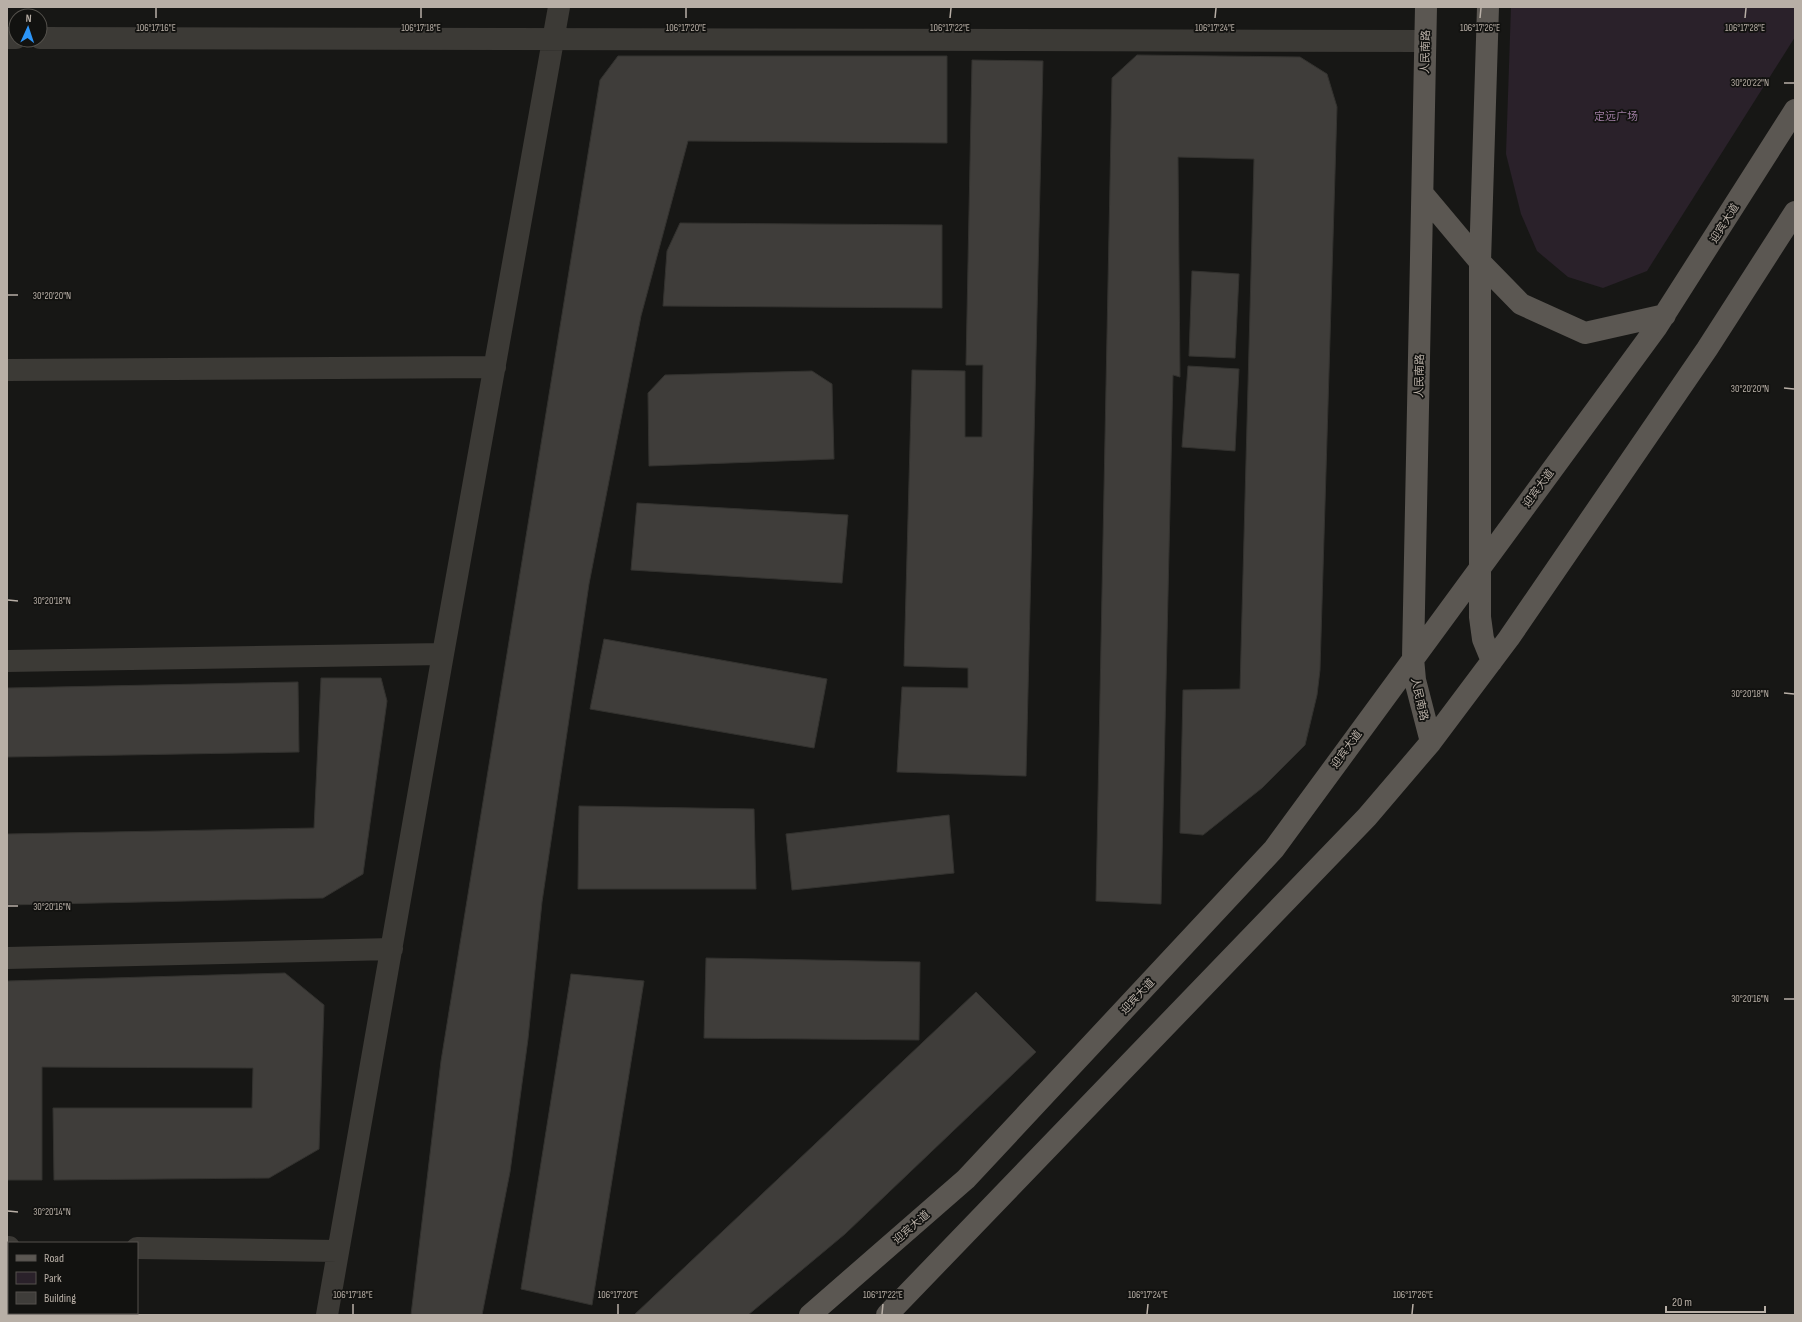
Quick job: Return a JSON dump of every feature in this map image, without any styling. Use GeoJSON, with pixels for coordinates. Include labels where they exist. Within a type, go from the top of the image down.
{"type":"FeatureCollection","features":[{"type":"Feature","properties":{"kind":"main road","name":"人民南路"},"geometry":{"type":"LineString","coordinates":[[1426,7],[1413,658],[1415,680],[1430,742]]}},
{"type":"Feature","properties":{"kind":"main road"},"geometry":{"type":"LineString","coordinates":[[1488,7],[1480,262],[1480,617],[1483,639],[1492,661]]}},
{"type":"Feature","properties":{"kind":"main road","name":"迎宾大道"},"geometry":{"type":"LineString","coordinates":[[810,1315],[966,1180],[1274,849],[1665,315],[1795,110]]}},
{"type":"Feature","properties":{"kind":"main road"},"geometry":{"type":"LineString","coordinates":[[1422,194],[1480,262],[1521,304],[1586,333],[1665,315]]}},
{"type":"Feature","properties":{"kind":"main road"},"geometry":{"type":"LineString","coordinates":[[887,1315],[1367,817],[1430,742],[1513,631],[1707,349],[1795,212]]}},
{"type":"Feature","properties":{"kind":"street"},"geometry":{"type":"LineString","coordinates":[[327,1315],[443,654],[559,7]]}},
{"type":"Feature","properties":{"kind":"street"},"geometry":{"type":"LineString","coordinates":[[48,38],[1425,41]]}},
{"type":"Feature","properties":{"kind":"street"},"geometry":{"type":"LineString","coordinates":[[7,370],[495,367]]}},
{"type":"Feature","properties":{"kind":"street"},"geometry":{"type":"LineString","coordinates":[[7,662],[443,654]]}},
{"type":"Feature","properties":{"kind":"street"},"geometry":{"type":"LineString","coordinates":[[7,958],[392,949]]}},
{"type":"Feature","properties":{"kind":"street"},"geometry":{"type":"LineString","coordinates":[[138,1248],[338,1250]]}},
{"type":"Feature","properties":{"kind":"green space","name":"定远广场"},"geometry":{"type":"Polygon","coordinates":[[[1511,7],[1795,7],[1795,37],[1647,271],[1603,288],[1568,277],[1537,251],[1521,214],[1506,154],[1511,7]]]}},
{"type":"Feature","properties":{"kind":"building"},"geometry":{"type":"Polygon","coordinates":[[[1137,55],[1300,57],[1327,74],[1337,107],[1320,670],[1317,695],[1305,745],[1262,788],[1203,835],[1180,833],[1183,690],[1240,689],[1254,159],[1178,157],[1180,377],[1173,375],[1161,904],[1096,901],[1112,78],[1137,55]]]}},
{"type":"Feature","properties":{"kind":"building"},"geometry":{"type":"Polygon","coordinates":[[[618,56],[947,56],[947,143],[688,141],[641,316],[589,584],[542,902],[528,1039],[510,1172],[482,1315],[411,1315],[441,1061],[600,80],[618,56]]]}},
{"type":"Feature","properties":{"kind":"building"},"geometry":{"type":"Polygon","coordinates":[[[972,60],[1043,61],[1026,776],[897,772],[902,687],[968,688],[968,668],[904,666],[912,370],[965,371],[965,437],[982,437],[983,365],[966,365],[972,60]]]}},
{"type":"Feature","properties":{"kind":"building"},"geometry":{"type":"Polygon","coordinates":[[[680,223],[942,225],[942,308],[663,306],[667,251],[680,223]]]}},
{"type":"Feature","properties":{"kind":"building"},"geometry":{"type":"Polygon","coordinates":[[[1192,271],[1239,274],[1235,358],[1189,356],[1192,271]]]}},
{"type":"Feature","properties":{"kind":"building"},"geometry":{"type":"Polygon","coordinates":[[[1188,366],[1239,369],[1235,451],[1182,447],[1188,366]]]}},
{"type":"Feature","properties":{"kind":"building"},"geometry":{"type":"Polygon","coordinates":[[[812,371],[832,384],[834,459],[649,466],[648,393],[665,375],[812,371]]]}},
{"type":"Feature","properties":{"kind":"building"},"geometry":{"type":"Polygon","coordinates":[[[637,503],[848,515],[842,583],[631,570],[637,503]]]}},
{"type":"Feature","properties":{"kind":"building"},"geometry":{"type":"Polygon","coordinates":[[[604,639],[827,679],[814,748],[590,709],[604,639]]]}},
{"type":"Feature","properties":{"kind":"building"},"geometry":{"type":"Polygon","coordinates":[[[321,678],[381,678],[387,701],[363,874],[323,898],[7,905],[7,834],[314,828],[321,678]]]}},
{"type":"Feature","properties":{"kind":"building"},"geometry":{"type":"Polygon","coordinates":[[[298,682],[299,752],[7,757],[7,688],[298,682]]]}},
{"type":"Feature","properties":{"kind":"building"},"geometry":{"type":"Polygon","coordinates":[[[579,806],[754,809],[756,889],[578,889],[579,806]]]}},
{"type":"Feature","properties":{"kind":"building"},"geometry":{"type":"Polygon","coordinates":[[[949,815],[954,873],[792,890],[786,834],[949,815]]]}},
{"type":"Feature","properties":{"kind":"building"},"geometry":{"type":"Polygon","coordinates":[[[706,958],[920,962],[919,1040],[704,1038],[706,958]]]}},
{"type":"Feature","properties":{"kind":"building"},"geometry":{"type":"Polygon","coordinates":[[[285,973],[324,1005],[319,1149],[269,1178],[54,1180],[53,1108],[252,1108],[253,1068],[42,1067],[42,1180],[7,1180],[7,981],[285,973]]]}},
{"type":"Feature","properties":{"kind":"building"},"geometry":{"type":"Polygon","coordinates":[[[571,974],[644,981],[592,1305],[521,1289],[571,974]]]}},
{"type":"Feature","properties":{"kind":"building"},"geometry":{"type":"Polygon","coordinates":[[[976,992],[1036,1052],[845,1234],[748,1315],[634,1315],[976,992]]]}}]}
